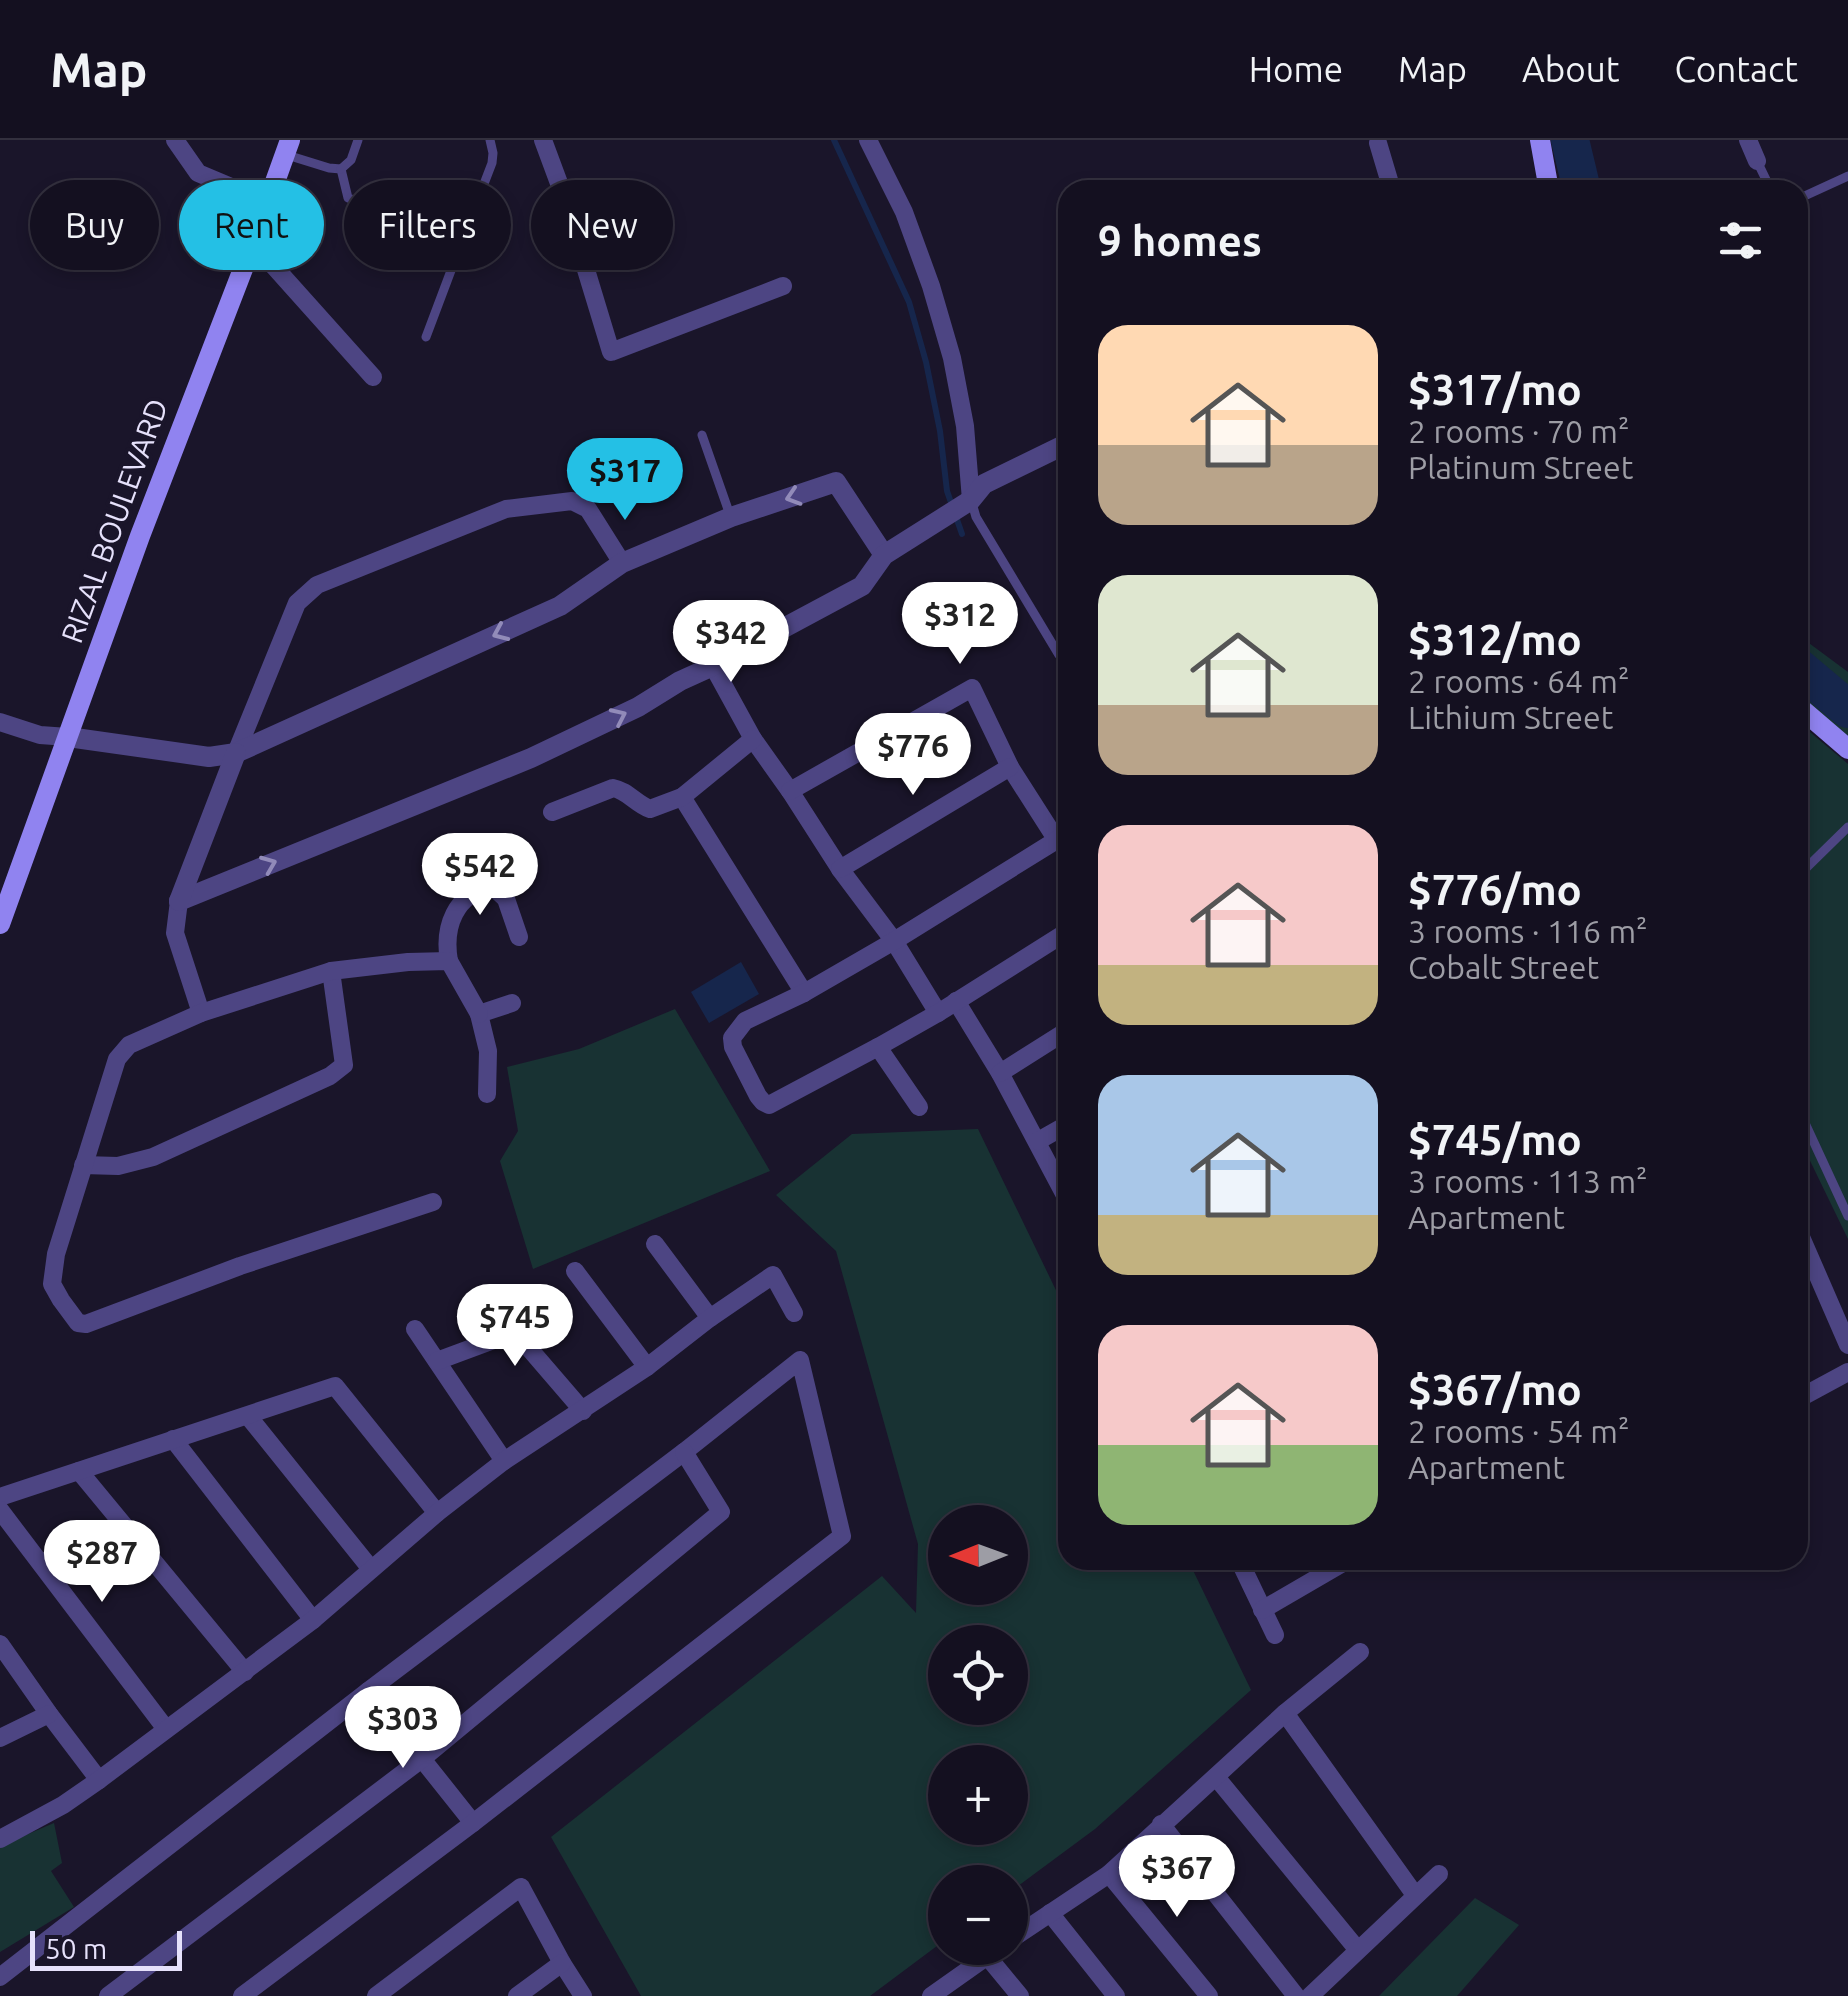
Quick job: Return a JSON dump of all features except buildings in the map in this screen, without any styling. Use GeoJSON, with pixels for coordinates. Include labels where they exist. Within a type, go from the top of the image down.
{"type":"FeatureCollection","features":[{"type":"Feature","properties":{"kind":"main road"},"geometry":{"type":"LineString","coordinates":[[1540,140],[1548,180]]}},
{"type":"Feature","properties":{"kind":"main road","name":"RIZAL BOULEVARD"},"geometry":{"type":"LineString","coordinates":[[275,180],[287,147]]}},
{"type":"Feature","properties":{"kind":"main road","name":"RIZAL BOULEVARD"},"geometry":{"type":"LineString","coordinates":[[0,924],[140,536],[243,270]]}},
{"type":"Feature","properties":{"kind":"main road"},"geometry":{"type":"LineString","coordinates":[[1808,715],[1848,749]]}},
{"type":"Feature","properties":{"kind":"street"},"geometry":{"type":"LineString","coordinates":[[175,140],[198,172],[217,180]]}},
{"type":"Feature","properties":{"kind":"street"},"geometry":{"type":"LineString","coordinates":[[868,140],[904,212],[952,358],[965,426],[968,502]]}},
{"type":"Feature","properties":{"kind":"street"},"geometry":{"type":"LineString","coordinates":[[1748,140],[1758,161]]}},
{"type":"Feature","properties":{"kind":"street"},"geometry":{"type":"LineString","coordinates":[[549,142],[610,352],[784,286]]}},
{"type":"Feature","properties":{"kind":"street"},"geometry":{"type":"LineString","coordinates":[[1378,143],[1389,180]]}},
{"type":"Feature","properties":{"kind":"street"},"geometry":{"type":"LineString","coordinates":[[277,270],[373,377]]}},
{"type":"Feature","properties":{"kind":"street"},"geometry":{"type":"LineString","coordinates":[[179,901],[531,758],[638,706],[862,586],[884,555],[968,502],[984,484],[1058,448]]}},
{"type":"Feature","properties":{"kind":"street"},"geometry":{"type":"LineString","coordinates":[[0,722],[40,735],[208,757],[236,753],[560,606],[622,563],[731,517],[836,482],[884,555]]}},
{"type":"Feature","properties":{"kind":"street"},"geometry":{"type":"LineString","coordinates":[[201,1013],[175,933],[179,901],[297,603],[317,585],[506,510],[572,501],[588,509],[622,563]]}},
{"type":"Feature","properties":{"kind":"street"},"geometry":{"type":"LineString","coordinates":[[713,666],[753,738],[840,869],[894,941],[938,1013]]}},
{"type":"Feature","properties":{"kind":"street"},"geometry":{"type":"LineString","coordinates":[[790,791],[972,688],[1010,767],[1058,831]]}},
{"type":"Feature","properties":{"kind":"street"},"geometry":{"type":"LineString","coordinates":[[552,812],[613,788],[624,790],[640,806],[650,809],[682,796],[753,738]]}},
{"type":"Feature","properties":{"kind":"street"},"geometry":{"type":"LineString","coordinates":[[840,869],[1010,767]]}},
{"type":"Feature","properties":{"kind":"street"},"geometry":{"type":"LineString","coordinates":[[682,796],[804,993]]}},
{"type":"Feature","properties":{"kind":"street"},"geometry":{"type":"LineString","coordinates":[[1058,838],[894,941],[745,1022],[732,1038],[733,1046],[763,1102],[769,1104],[938,1013],[1058,937]]}},
{"type":"Feature","properties":{"kind":"street"},"geometry":{"type":"LineString","coordinates":[[487,1094],[488,1052],[479,1014],[449,962],[446,944],[451,920],[465,898],[476,889],[492,886],[506,899],[520,936]]}},
{"type":"Feature","properties":{"kind":"street"},"geometry":{"type":"LineString","coordinates":[[433,1202],[240,1266],[86,1324],[71,1314],[56,1293],[52,1279],[56,1254],[117,1059],[128,1044],[201,1013],[331,971],[408,962],[449,962]]}},
{"type":"Feature","properties":{"kind":"street"},"geometry":{"type":"LineString","coordinates":[[83,1165],[118,1166],[153,1157],[330,1076],[344,1065],[331,971]]}},
{"type":"Feature","properties":{"kind":"street"},"geometry":{"type":"LineString","coordinates":[[956,1001],[1058,1180]]}},
{"type":"Feature","properties":{"kind":"street"},"geometry":{"type":"LineString","coordinates":[[479,1014],[512,1003]]}},
{"type":"Feature","properties":{"kind":"street"},"geometry":{"type":"LineString","coordinates":[[1000,1073],[1058,1036]]}},
{"type":"Feature","properties":{"kind":"street"},"geometry":{"type":"LineString","coordinates":[[878,1047],[919,1107]]}},
{"type":"Feature","properties":{"kind":"street"},"geometry":{"type":"LineString","coordinates":[[1038,1141],[1058,1130]]}},
{"type":"Feature","properties":{"kind":"street"},"geometry":{"type":"LineString","coordinates":[[656,1244],[710,1318]]}},
{"type":"Feature","properties":{"kind":"street"},"geometry":{"type":"LineString","coordinates":[[1808,1253],[1848,1345]]}},
{"type":"Feature","properties":{"kind":"street"},"geometry":{"type":"LineString","coordinates":[[574,1271],[647,1367]]}},
{"type":"Feature","properties":{"kind":"street"},"geometry":{"type":"LineString","coordinates":[[0,1839],[100,1780],[313,1620],[504,1461],[584,1411],[772,1276],[794,1313]]}},
{"type":"Feature","properties":{"kind":"street"},"geometry":{"type":"LineString","coordinates":[[415,1329],[504,1461]]}},
{"type":"Feature","properties":{"kind":"street"},"geometry":{"type":"LineString","coordinates":[[438,1361],[514,1332],[584,1411]]}},
{"type":"Feature","properties":{"kind":"street"},"geometry":{"type":"LineString","coordinates":[[0,1977],[800,1360],[842,1536],[473,1823],[242,1996]]}},
{"type":"Feature","properties":{"kind":"street"},"geometry":{"type":"LineString","coordinates":[[1808,1394],[1848,1372]]}},
{"type":"Feature","properties":{"kind":"street"},"geometry":{"type":"LineString","coordinates":[[0,1498],[335,1386],[437,1514]]}},
{"type":"Feature","properties":{"kind":"street"},"geometry":{"type":"LineString","coordinates":[[248,1416],[371,1569]]}},
{"type":"Feature","properties":{"kind":"street"},"geometry":{"type":"LineString","coordinates":[[173,1440],[313,1620]]}},
{"type":"Feature","properties":{"kind":"street"},"geometry":{"type":"LineString","coordinates":[[108,1996],[422,1758],[720,1512],[684,1452]]}},
{"type":"Feature","properties":{"kind":"street"},"geometry":{"type":"LineString","coordinates":[[79,1471],[245,1672]]}},
{"type":"Feature","properties":{"kind":"street"},"geometry":{"type":"LineString","coordinates":[[0,1510],[166,1730]]}},
{"type":"Feature","properties":{"kind":"street"},"geometry":{"type":"LineString","coordinates":[[1243,1570],[1274,1636]]}},
{"type":"Feature","properties":{"kind":"street"},"geometry":{"type":"LineString","coordinates":[[1262,1610],[1331,1570]]}},
{"type":"Feature","properties":{"kind":"street"},"geometry":{"type":"LineString","coordinates":[[1,1647],[100,1780]]}},
{"type":"Feature","properties":{"kind":"street"},"geometry":{"type":"LineString","coordinates":[[1028,1927],[1109,1874],[1285,1713],[1360,1652]]}},
{"type":"Feature","properties":{"kind":"street"},"geometry":{"type":"LineString","coordinates":[[368,1691],[473,1823]]}},
{"type":"Feature","properties":{"kind":"street"},"geometry":{"type":"LineString","coordinates":[[1285,1713],[1415,1895]]}},
{"type":"Feature","properties":{"kind":"street"},"geometry":{"type":"LineString","coordinates":[[0,1738],[48,1714]]}},
{"type":"Feature","properties":{"kind":"street"},"geometry":{"type":"LineString","coordinates":[[1216,1777],[1357,1950]]}},
{"type":"Feature","properties":{"kind":"street"},"geometry":{"type":"LineString","coordinates":[[1161,1824],[1296,1996]]}},
{"type":"Feature","properties":{"kind":"street"},"geometry":{"type":"LineString","coordinates":[[1109,1874],[1209,1996]]}},
{"type":"Feature","properties":{"kind":"street"},"geometry":{"type":"LineString","coordinates":[[1310,1996],[1439,1874]]}},
{"type":"Feature","properties":{"kind":"street"},"geometry":{"type":"LineString","coordinates":[[376,1996],[521,1887],[583,1996]]}},
{"type":"Feature","properties":{"kind":"street"},"geometry":{"type":"LineString","coordinates":[[1050,1912],[1116,1996]]}},
{"type":"Feature","properties":{"kind":"street"},"geometry":{"type":"LineString","coordinates":[[518,1996],[562,1963]]}},
{"type":"Feature","properties":{"kind":"street"},"geometry":{"type":"LineString","coordinates":[[931,1996],[975,1965]]}},
{"type":"Feature","properties":{"kind":"street"},"geometry":{"type":"LineString","coordinates":[[1001,1965],[1020,1996]]}},
{"type":"Feature","properties":{"kind":"lane"},"geometry":{"type":"LineString","coordinates":[[287,147],[329,168],[341,169],[351,160],[358,140]]}},
{"type":"Feature","properties":{"kind":"lane"},"geometry":{"type":"LineString","coordinates":[[485,180],[492,163],[490,140]]}},
{"type":"Feature","properties":{"kind":"lane"},"geometry":{"type":"LineString","coordinates":[[1758,161],[1767,180]]}},
{"type":"Feature","properties":{"kind":"lane"},"geometry":{"type":"LineString","coordinates":[[341,169],[344,181]]}},
{"type":"Feature","properties":{"kind":"lane"},"geometry":{"type":"LineString","coordinates":[[1808,194],[1848,176]]}},
{"type":"Feature","properties":{"kind":"lane"},"geometry":{"type":"LineString","coordinates":[[426,337],[451,270]]}},
{"type":"Feature","properties":{"kind":"lane"},"geometry":{"type":"LineString","coordinates":[[702,435],[731,517]]}},
{"type":"Feature","properties":{"kind":"lane"},"geometry":{"type":"LineString","coordinates":[[968,502],[1058,653]]}},
{"type":"Feature","properties":{"kind":"lane"},"geometry":{"type":"LineString","coordinates":[[1808,866],[1848,827]]}},
{"type":"Feature","properties":{"kind":"lane"},"geometry":{"type":"LineString","coordinates":[[1808,1130],[1848,1216]]}},
{"type":"Feature","properties":{"kind":"green space"},"geometry":{"type":"Polygon","coordinates":[[[1808,642],[1848,672],[1848,741],[1808,708],[1808,642]]]}},
{"type":"Feature","properties":{"kind":"green space"},"geometry":{"type":"Polygon","coordinates":[[[1808,730],[1848,764],[1848,1239],[1808,1157],[1808,730]]]}},
{"type":"Feature","properties":{"kind":"green space"},"geometry":{"type":"Polygon","coordinates":[[[675,1009],[770,1171],[533,1269],[500,1161],[518,1131],[507,1067],[579,1049],[675,1009]]]}},
{"type":"Feature","properties":{"kind":"green space"},"geometry":{"type":"Polygon","coordinates":[[[978,1129],[1058,1294],[1058,1570],[1193,1570],[1251,1690],[1095,1829],[1028,1879],[1028,1865],[928,1865],[928,1953],[870,1996],[641,1996],[551,1837],[882,1576],[916,1613],[918,1544],[836,1251],[776,1195],[852,1134],[978,1129]]]}},
{"type":"Feature","properties":{"kind":"green space"},"geometry":{"type":"Polygon","coordinates":[[[54,1823],[62,1863],[51,1871],[74,1907],[0,1952],[0,1846],[54,1823]]]}},
{"type":"Feature","properties":{"kind":"green space"},"geometry":{"type":"Polygon","coordinates":[[[1475,1898],[1519,1925],[1457,1996],[1379,1996],[1475,1898]]]}},
{"type":"Feature","properties":{"kind":"water"},"geometry":{"type":"Polygon","coordinates":[[[741,962],[759,994],[709,1023],[691,992],[741,962]]]}},
{"type":"Feature","properties":{"kind":"waterway"},"geometry":{"type":"LineString","coordinates":[[834,140],[909,302],[940,431],[947,491],[962,534]]}},
{"type":"Feature","properties":{"kind":"waterway"},"geometry":{"type":"LineString","coordinates":[[1570,140],[1580,180]]}},
{"type":"Feature","properties":{"kind":"waterway"},"geometry":{"type":"LineString","coordinates":[[1808,675],[1848,709]]}}]}
